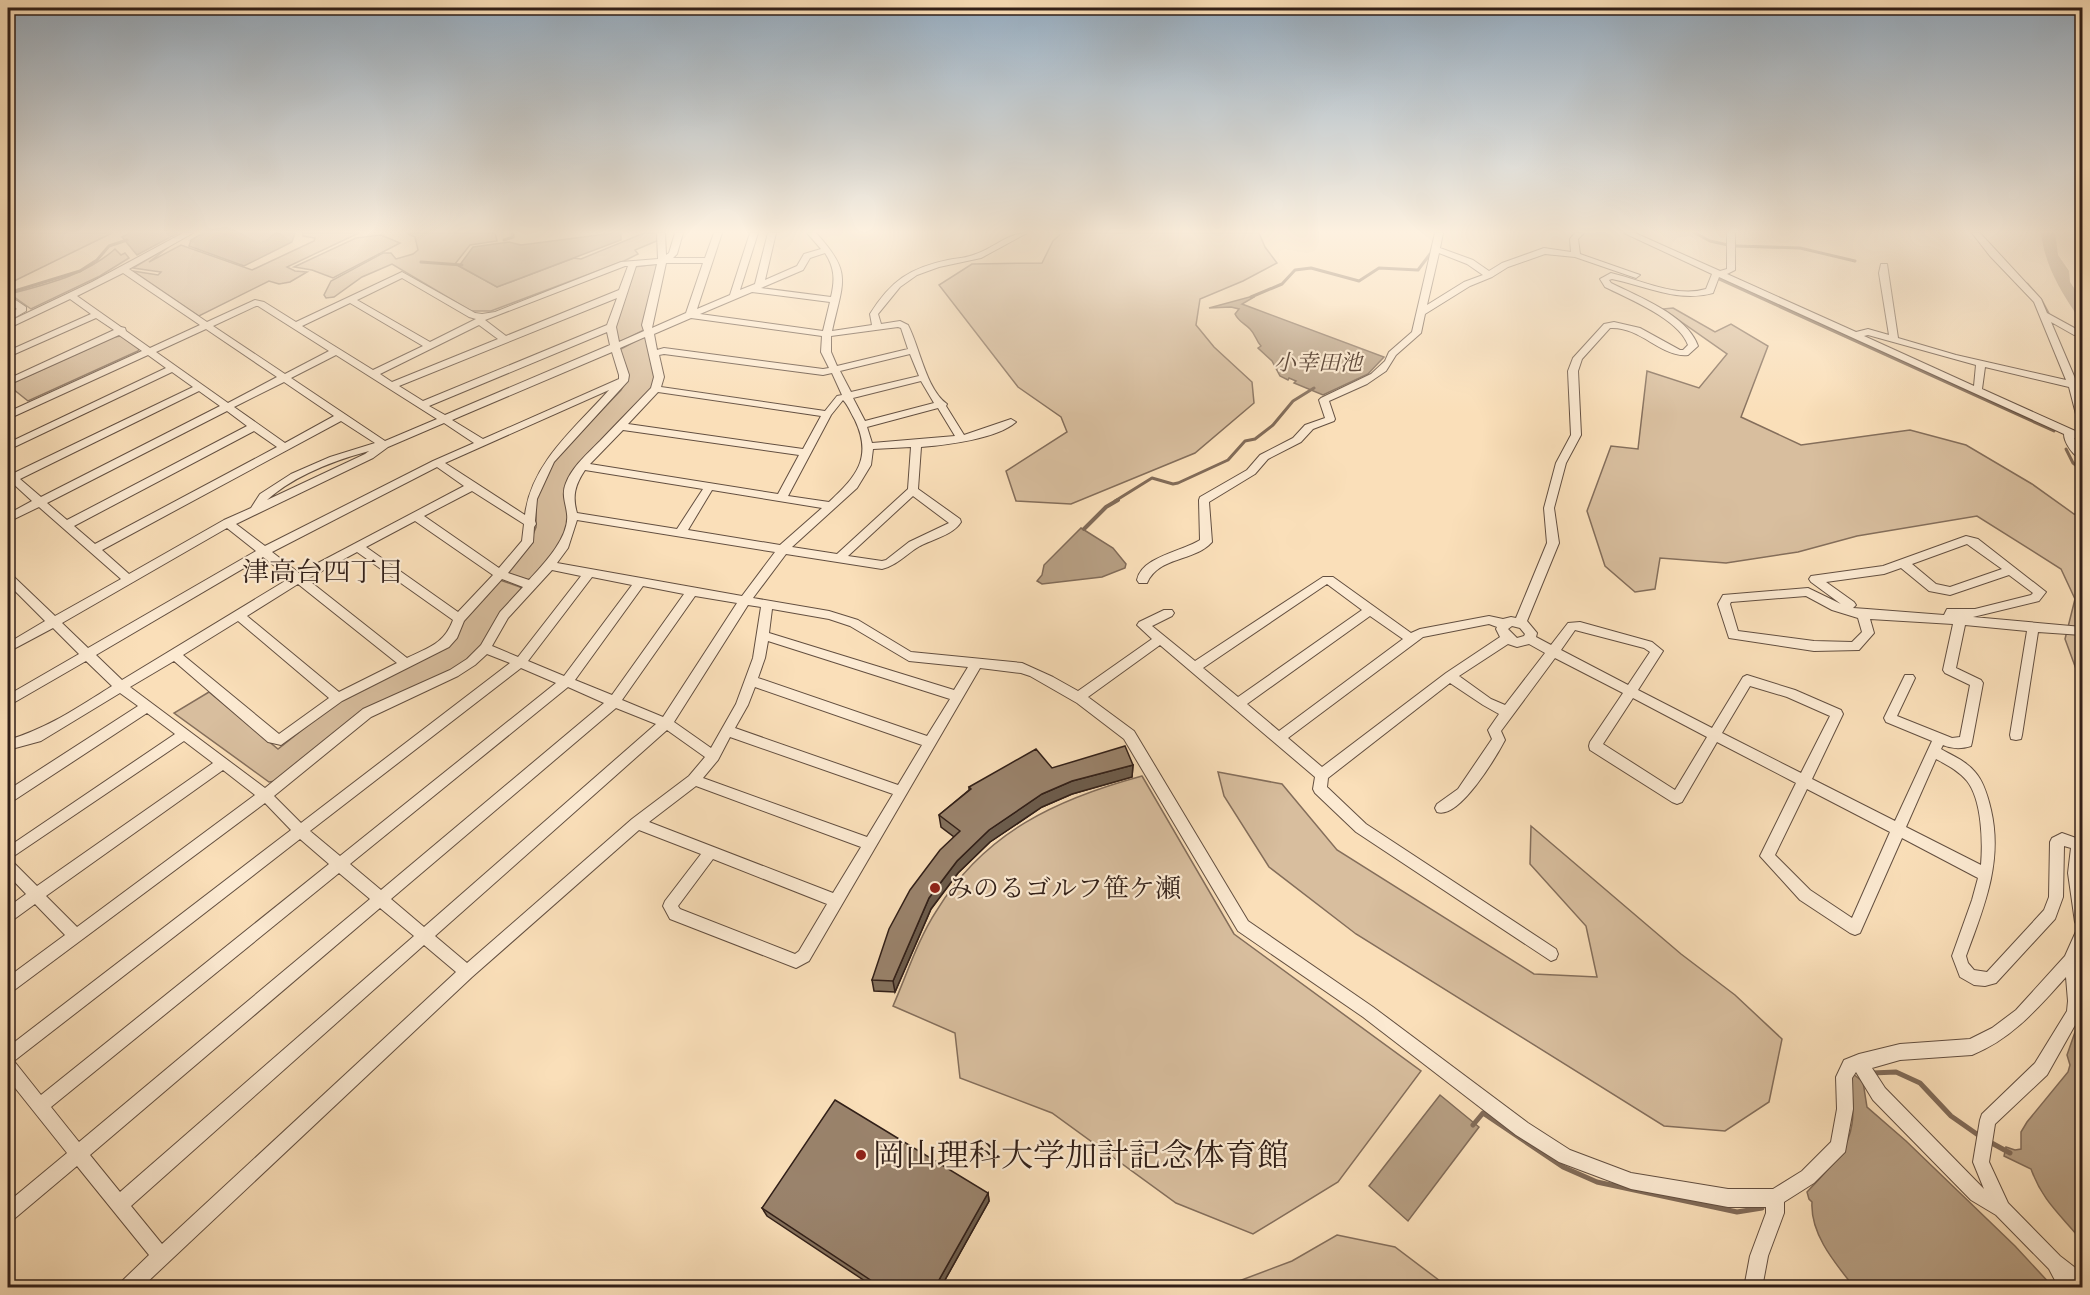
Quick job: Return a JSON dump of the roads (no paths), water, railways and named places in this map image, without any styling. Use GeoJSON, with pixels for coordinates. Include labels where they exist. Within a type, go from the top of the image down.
{"type":"FeatureCollection","features":[{"type":"Feature","properties":{"kind":"street"},"geometry":{"type":"LineString","coordinates":[[8,325],[75,293]]}},
{"type":"Feature","properties":{"kind":"street"},"geometry":{"type":"LineString","coordinates":[[160,293],[384,445]]}},
{"type":"Feature","properties":{"kind":"street"},"geometry":{"type":"LineString","coordinates":[[295,326],[362,293]]}},
{"type":"Feature","properties":{"kind":"street"},"geometry":{"type":"LineString","coordinates":[[434,293],[481,319],[504,339]]}},
{"type":"Feature","properties":{"kind":"street"},"geometry":{"type":"LineString","coordinates":[[373,374],[481,319],[548,293]]}},
{"type":"Feature","properties":{"kind":"street"},"geometry":{"type":"LineString","coordinates":[[391,386],[619,293]]}},
{"type":"Feature","properties":{"kind":"street"},"geometry":{"type":"LineString","coordinates":[[174,654],[273,738],[281,740],[338,698],[445,644],[453,635],[459,619],[527,542],[531,524],[532,499],[550,461],[623,381],[624,375],[611,327],[623,293]]}},
{"type":"Feature","properties":{"kind":"street"},"geometry":{"type":"LineString","coordinates":[[8,987],[265,795],[367,713],[454,674],[485,648],[504,615],[549,566],[562,548],[573,516],[568,501],[571,483],[582,466],[656,389],[659,377],[647,325],[655,293]]}},
{"type":"Feature","properties":{"kind":"street"},"geometry":{"type":"LineString","coordinates":[[690,315],[697,293]]}},
{"type":"Feature","properties":{"kind":"street"},"geometry":{"type":"LineString","coordinates":[[8,648],[228,523],[255,511],[257,504],[268,494],[314,466],[362,448],[384,445],[740,293]]}},
{"type":"Feature","properties":{"kind":"street"},"geometry":{"type":"LineString","coordinates":[[794,293],[834,300]]}},
{"type":"Feature","properties":{"kind":"street"},"geometry":{"type":"LineString","coordinates":[[120,1204],[666,723],[745,600],[783,549],[853,486],[866,465],[868,446],[862,424],[826,352],[827,334],[836,293]]}},
{"type":"Feature","properties":{"kind":"street"},"geometry":{"type":"LineString","coordinates":[[877,327],[874,314],[887,293]]}},
{"type":"Feature","properties":{"kind":"street"},"geometry":{"type":"LineString","coordinates":[[1143,580],[1144,574],[1163,560],[1195,549],[1206,542],[1204,500],[1251,472],[1264,457],[1297,440],[1309,427],[1330,419],[1324,400],[1374,377],[1392,359],[1392,354],[1416,333],[1426,293]]}},
{"type":"Feature","properties":{"kind":"street"},"geometry":{"type":"LineString","coordinates":[[1422,312],[1453,293]]}},
{"type":"Feature","properties":{"kind":"street"},"geometry":{"type":"LineString","coordinates":[[1520,623],[1552,543],[1549,508],[1561,463],[1576,435],[1573,371],[1578,358],[1607,327],[1614,325],[1637,330],[1678,352],[1685,353],[1693,346],[1691,336],[1667,316],[1624,293]]}},
{"type":"Feature","properties":{"kind":"street"},"geometry":{"type":"LineString","coordinates":[[1693,293],[1706,294]]}},
{"type":"Feature","properties":{"kind":"street"},"geometry":{"type":"LineString","coordinates":[[1763,293],[2082,438]]}},
{"type":"Feature","properties":{"kind":"street"},"geometry":{"type":"LineString","coordinates":[[1888,293],[1894,340]]}},
{"type":"Feature","properties":{"kind":"street"},"geometry":{"type":"LineString","coordinates":[[2032,293],[2046,315],[2078,386],[2082,418]]}},
{"type":"Feature","properties":{"kind":"street"},"geometry":{"type":"LineString","coordinates":[[70,296],[122,330],[284,447]]}},
{"type":"Feature","properties":{"kind":"street"},"geometry":{"type":"LineString","coordinates":[[8,298],[23,309],[8,317]]}},
{"type":"Feature","properties":{"kind":"street"},"geometry":{"type":"LineString","coordinates":[[350,299],[428,345]]}},
{"type":"Feature","properties":{"kind":"street"},"geometry":{"type":"LineString","coordinates":[[8,416],[255,303],[261,304],[482,443]]}},
{"type":"Feature","properties":{"kind":"street"},"geometry":{"type":"LineString","coordinates":[[8,354],[98,314]]}},
{"type":"Feature","properties":{"kind":"street"},"geometry":{"type":"LineString","coordinates":[[690,315],[827,334],[900,324],[904,327],[924,378],[962,440]]}},
{"type":"Feature","properties":{"kind":"street"},"geometry":{"type":"LineString","coordinates":[[2046,315],[2081,332]]}},
{"type":"Feature","properties":{"kind":"street"},"geometry":{"type":"LineString","coordinates":[[422,405],[611,327]]}},
{"type":"Feature","properties":{"kind":"street"},"geometry":{"type":"LineString","coordinates":[[8,382],[122,330]]}},
{"type":"Feature","properties":{"kind":"street"},"geometry":{"type":"LineString","coordinates":[[1856,336],[1868,332],[1981,364],[2078,386]]}},
{"type":"Feature","properties":{"kind":"street"},"geometry":{"type":"LineString","coordinates":[[654,353],[664,351],[823,372],[914,350]]}},
{"type":"Feature","properties":{"kind":"street"},"geometry":{"type":"LineString","coordinates":[[8,518],[335,351]]}},
{"type":"Feature","properties":{"kind":"street"},"geometry":{"type":"LineString","coordinates":[[1977,390],[1981,364]]}},
{"type":"Feature","properties":{"kind":"street"},"geometry":{"type":"LineString","coordinates":[[8,447],[174,368]]}},
{"type":"Feature","properties":{"kind":"street"},"geometry":{"type":"LineString","coordinates":[[783,497],[827,414],[840,398],[924,378]]}},
{"type":"Feature","properties":{"kind":"street"},"geometry":{"type":"LineString","coordinates":[[8,701],[264,551],[437,463],[623,381]]}},
{"type":"Feature","properties":{"kind":"street"},"geometry":{"type":"LineString","coordinates":[[128,579],[10,476],[200,387]]}},
{"type":"Feature","properties":{"kind":"street"},"geometry":{"type":"LineString","coordinates":[[656,389],[827,414]]}},
{"type":"Feature","properties":{"kind":"street"},"geometry":{"type":"LineString","coordinates":[[862,424],[942,404]]}},
{"type":"Feature","properties":{"kind":"street"},"geometry":{"type":"LineString","coordinates":[[94,550],[342,416]]}},
{"type":"Feature","properties":{"kind":"street"},"geometry":{"type":"LineString","coordinates":[[868,446],[962,440],[988,433],[1011,422]]}},
{"type":"Feature","properties":{"kind":"street"},"geometry":{"type":"LineString","coordinates":[[66,525],[255,426]]}},
{"type":"Feature","properties":{"kind":"street"},"geometry":{"type":"LineString","coordinates":[[620,426],[806,453]]}},
{"type":"Feature","properties":{"kind":"street"},"geometry":{"type":"LineString","coordinates":[[2069,432],[2068,440],[2082,456]]}},
{"type":"Feature","properties":{"kind":"street"},"geometry":{"type":"LineString","coordinates":[[839,558],[913,490],[916,444]]}},
{"type":"Feature","properties":{"kind":"street"},"geometry":{"type":"LineString","coordinates":[[437,463],[531,524]]}},
{"type":"Feature","properties":{"kind":"street"},"geometry":{"type":"LineString","coordinates":[[582,466],[831,506]]}},
{"type":"Feature","properties":{"kind":"street"},"geometry":{"type":"LineString","coordinates":[[8,745],[36,737],[52,729],[299,578],[472,486]]}},
{"type":"Feature","properties":{"kind":"street"},"geometry":{"type":"LineString","coordinates":[[681,532],[710,487]]}},
{"type":"Feature","properties":{"kind":"street"},"geometry":{"type":"LineString","coordinates":[[573,516],[882,565],[890,563],[913,545],[953,526],[956,522],[913,490]]}},
{"type":"Feature","properties":{"kind":"street"},"geometry":{"type":"LineString","coordinates":[[416,516],[499,574],[531,585]]}},
{"type":"Feature","properties":{"kind":"street"},"geometry":{"type":"LineString","coordinates":[[228,523],[406,663]]}},
{"type":"Feature","properties":{"kind":"street"},"geometry":{"type":"LineString","coordinates":[[1868,613],[1846,604],[1815,579],[1884,570],[1966,540],[1974,542],[2040,592],[2036,598],[1975,613],[1951,612],[1948,615],[1954,620]]}},
{"type":"Feature","properties":{"kind":"street"},"geometry":{"type":"LineString","coordinates":[[358,547],[459,619]]}},
{"type":"Feature","properties":{"kind":"street"},"geometry":{"type":"LineString","coordinates":[[1903,563],[1933,588],[1950,591],[2010,570]]}},
{"type":"Feature","properties":{"kind":"street"},"geometry":{"type":"LineString","coordinates":[[549,566],[829,615],[854,623],[909,656],[1022,668],[1039,674],[1117,724],[1129,735],[1243,926],[1368,1012],[1522,1129],[1565,1156],[1631,1180],[1728,1198],[1775,1198],[1808,1177],[1839,1146],[1845,1109],[1844,1077],[1850,1066],[1864,1071],[1879,1094],[1977,1194],[2002,1209],[2054,1262],[2082,1284]]}},
{"type":"Feature","properties":{"kind":"street"},"geometry":{"type":"LineString","coordinates":[[8,1056],[521,661],[588,574]]}},
{"type":"Feature","properties":{"kind":"street"},"geometry":{"type":"LineString","coordinates":[[8,578],[120,687],[265,795],[300,831],[467,972]]}},
{"type":"Feature","properties":{"kind":"street"},"geometry":{"type":"LineString","coordinates":[[1194,668],[1323,581],[1335,582],[1411,639]]}},
{"type":"Feature","properties":{"kind":"street"},"geometry":{"type":"LineString","coordinates":[[40,1106],[567,681],[639,583]]}},
{"type":"Feature","properties":{"kind":"street"},"geometry":{"type":"LineString","coordinates":[[8,1213],[614,702],[691,592]]}},
{"type":"Feature","properties":{"kind":"street"},"geometry":{"type":"LineString","coordinates":[[1868,613],[1864,620],[1868,633],[1858,645],[1829,647],[1733,635],[1724,604],[1727,598],[1808,592],[1857,614],[1868,613],[2082,631]]}},
{"type":"Feature","properties":{"kind":"street"},"geometry":{"type":"LineString","coordinates":[[127,1287],[467,972],[637,823],[694,780],[713,756],[742,705],[759,658],[767,605]]}},
{"type":"Feature","properties":{"kind":"street"},"geometry":{"type":"LineString","coordinates":[[1237,704],[1371,609]]}},
{"type":"Feature","properties":{"kind":"street"},"geometry":{"type":"LineString","coordinates":[[1168,613],[1143,625],[1322,775]]}},
{"type":"Feature","properties":{"kind":"street"},"geometry":{"type":"LineString","coordinates":[[238,615],[338,698]]}},
{"type":"Feature","properties":{"kind":"street"},"geometry":{"type":"LineString","coordinates":[[1279,738],[1420,633],[1490,620],[1504,624],[1511,621],[1520,623],[1530,630],[1529,639]]}},
{"type":"Feature","properties":{"kind":"street"},"geometry":{"type":"LineString","coordinates":[[1909,678],[1890,718],[1951,743],[1966,742],[1977,683],[1949,670],[1954,620]]}},
{"type":"Feature","properties":{"kind":"street"},"geometry":{"type":"LineString","coordinates":[[1504,624],[1502,632],[1507,638],[1519,642],[1529,639],[1554,651],[1986,875]]}},
{"type":"Feature","properties":{"kind":"street"},"geometry":{"type":"LineString","coordinates":[[1442,808],[1463,794],[1499,740],[1494,729],[1572,626],[1580,626],[1648,645],[1657,651],[1594,746],[1677,798],[1747,680],[1791,693],[1837,714],[1767,856],[1805,895],[1855,928],[1933,751],[1941,738]]}},
{"type":"Feature","properties":{"kind":"street"},"geometry":{"type":"LineString","coordinates":[[2016,735],[2032,627]]}},
{"type":"Feature","properties":{"kind":"street"},"geometry":{"type":"LineString","coordinates":[[762,635],[957,696]]}},
{"type":"Feature","properties":{"kind":"street"},"geometry":{"type":"LineString","coordinates":[[1507,638],[1450,676],[1322,775],[1320,789],[1361,828],[1551,954]]}},
{"type":"Feature","properties":{"kind":"street"},"geometry":{"type":"LineString","coordinates":[[1077,698],[1160,639]]}},
{"type":"Feature","properties":{"kind":"street"},"geometry":{"type":"LineString","coordinates":[[485,648],[666,723],[713,756]]}},
{"type":"Feature","properties":{"kind":"street"},"geometry":{"type":"LineString","coordinates":[[710,853],[670,906],[675,914],[796,961],[804,956],[977,663]]}},
{"type":"Feature","properties":{"kind":"street"},"geometry":{"type":"LineString","coordinates":[[1450,676],[1486,702],[1507,712]]}},
{"type":"Feature","properties":{"kind":"street"},"geometry":{"type":"LineString","coordinates":[[751,681],[930,742]]}},
{"type":"Feature","properties":{"kind":"street"},"geometry":{"type":"LineString","coordinates":[[8,797],[147,707]]}},
{"type":"Feature","properties":{"kind":"street"},"geometry":{"type":"LineString","coordinates":[[728,731],[900,791]]}},
{"type":"Feature","properties":{"kind":"street"},"geometry":{"type":"LineString","coordinates":[[8,854],[185,734]]}},
{"type":"Feature","properties":{"kind":"street"},"geometry":{"type":"LineString","coordinates":[[1933,751],[1970,774],[1978,786],[1986,815],[1991,851],[1986,875],[1959,956],[1960,965],[1968,975],[1980,981],[1991,978],[2050,914],[2056,897],[2057,843],[2062,839],[2080,843],[2075,873],[2082,922]]}},
{"type":"Feature","properties":{"kind":"street"},"geometry":{"type":"LineString","coordinates":[[8,915],[223,763]]}},
{"type":"Feature","properties":{"kind":"street"},"geometry":{"type":"LineString","coordinates":[[694,780],[870,844]]}},
{"type":"Feature","properties":{"kind":"street"},"geometry":{"type":"LineString","coordinates":[[637,823],[836,901]]}},
{"type":"Feature","properties":{"kind":"street"},"geometry":{"type":"LineString","coordinates":[[8,866],[76,936]]}},
{"type":"Feature","properties":{"kind":"street"},"geometry":{"type":"LineString","coordinates":[[1864,1071],[1900,1052],[1972,1047],[1997,1034],[2021,1015],[2071,960],[2082,932]]}},
{"type":"Feature","properties":{"kind":"street"},"geometry":{"type":"LineString","coordinates":[[2002,1209],[1981,1162],[1989,1120],[2041,1069],[2074,1013],[2076,1001],[2071,960]]}},
{"type":"Feature","properties":{"kind":"street"},"geometry":{"type":"LineString","coordinates":[[8,1067],[80,1153],[161,1256]]}},
{"type":"Feature","properties":{"kind":"street"},"geometry":{"type":"LineString","coordinates":[[1753,1287],[1759,1256],[1775,1213],[1775,1198]]}},
{"type":"Feature","properties":{"kind":"street"},"geometry":{"type":"LineString","coordinates":[[2054,1262],[2070,1287]]}},
{"type":"Feature","properties":{"kind":"water","name":"小幸田池"},"geometry":{"type":"Polygon","coordinates":[[[1253,296],[1242,304],[1384,357],[1368,374],[1323,395],[1294,383],[1296,381],[1280,376],[1272,361],[1258,348],[1261,346],[1254,333],[1235,314],[1239,309],[1209,308],[1253,296]]]}},
{"type":"Feature","properties":{"kind":"water"},"geometry":{"type":"Polygon","coordinates":[[[1081,528],[1113,548],[1126,564],[1125,568],[1102,577],[1042,584],[1037,581],[1042,575],[1044,565],[1081,528]]]}},
{"type":"Feature","properties":{"kind":"water"},"geometry":{"type":"Polygon","coordinates":[[[2082,1012],[2082,1241],[2053,1208],[2041,1191],[2031,1169],[2004,1156],[2006,1147],[2021,1149],[2021,1132],[2027,1122],[2068,1072],[2070,1065],[2067,1055],[2082,1012]]]}},
{"type":"Feature","properties":{"kind":"water"},"geometry":{"type":"Polygon","coordinates":[[[1852,1073],[1863,1082],[1867,1107],[1906,1141],[2015,1246],[2053,1287],[1854,1287],[1819,1237],[1812,1214],[1812,1202],[1807,1192],[1841,1153],[1850,1134],[1853,1118],[1852,1073]]]}},
{"type":"Feature","properties":{"kind":"water"},"geometry":{"type":"Polygon","coordinates":[[[1440,1095],[1479,1127],[1408,1221],[1369,1186],[1440,1095]]]}},
{"type":"Feature","properties":{"kind":"waterway"},"geometry":{"type":"LineString","coordinates":[[1251,297],[1260,293]]}},
{"type":"Feature","properties":{"kind":"waterway"},"geometry":{"type":"LineString","coordinates":[[1751,293],[2054,431]]}},
{"type":"Feature","properties":{"kind":"waterway"},"geometry":{"type":"LineString","coordinates":[[2035,293],[2049,315]]}},
{"type":"Feature","properties":{"kind":"waterway"},"geometry":{"type":"LineString","coordinates":[[2070,293],[2082,311]]}},
{"type":"Feature","properties":{"kind":"waterway"},"geometry":{"type":"LineString","coordinates":[[1115,501],[1152,478],[1173,484],[1178,483],[1228,460],[1245,441],[1255,439],[1273,425],[1293,401],[1314,388]]}},
{"type":"Feature","properties":{"kind":"waterway"},"geometry":{"type":"LineString","coordinates":[[2066,449],[2073,463],[2082,470]]}},
{"type":"Feature","properties":{"kind":"waterway"},"geometry":{"type":"LineString","coordinates":[[1084,529],[1106,507],[1118,500]]}},
{"type":"Feature","properties":{"kind":"waterway"},"geometry":{"type":"LineString","coordinates":[[1872,1073],[1896,1072],[1920,1083],[1951,1116],[1981,1137]]}},
{"type":"Feature","properties":{"kind":"waterway"},"geometry":{"type":"LineString","coordinates":[[1473,1125],[1483,1113],[1563,1167],[1597,1182],[1737,1212],[1762,1208]]}},
{"type":"Feature","properties":{"kind":"waterway"},"geometry":{"type":"LineString","coordinates":[[1988,1141],[2010,1153]]}},
{"type":"Feature","properties":{"kind":"place","name":"みのるゴルフ笹ケ瀬"},"geometry":{"type":"Point","coordinates":[935,888]}},
{"type":"Feature","properties":{"kind":"place","name":"岡山理科大学加計記念体育館"},"geometry":{"type":"Point","coordinates":[861,1155]}},
{"type":"Feature","properties":{"kind":"district","name":"津高台四丁目"},"geometry":{"type":"Point","coordinates":[323,572]}}]}
